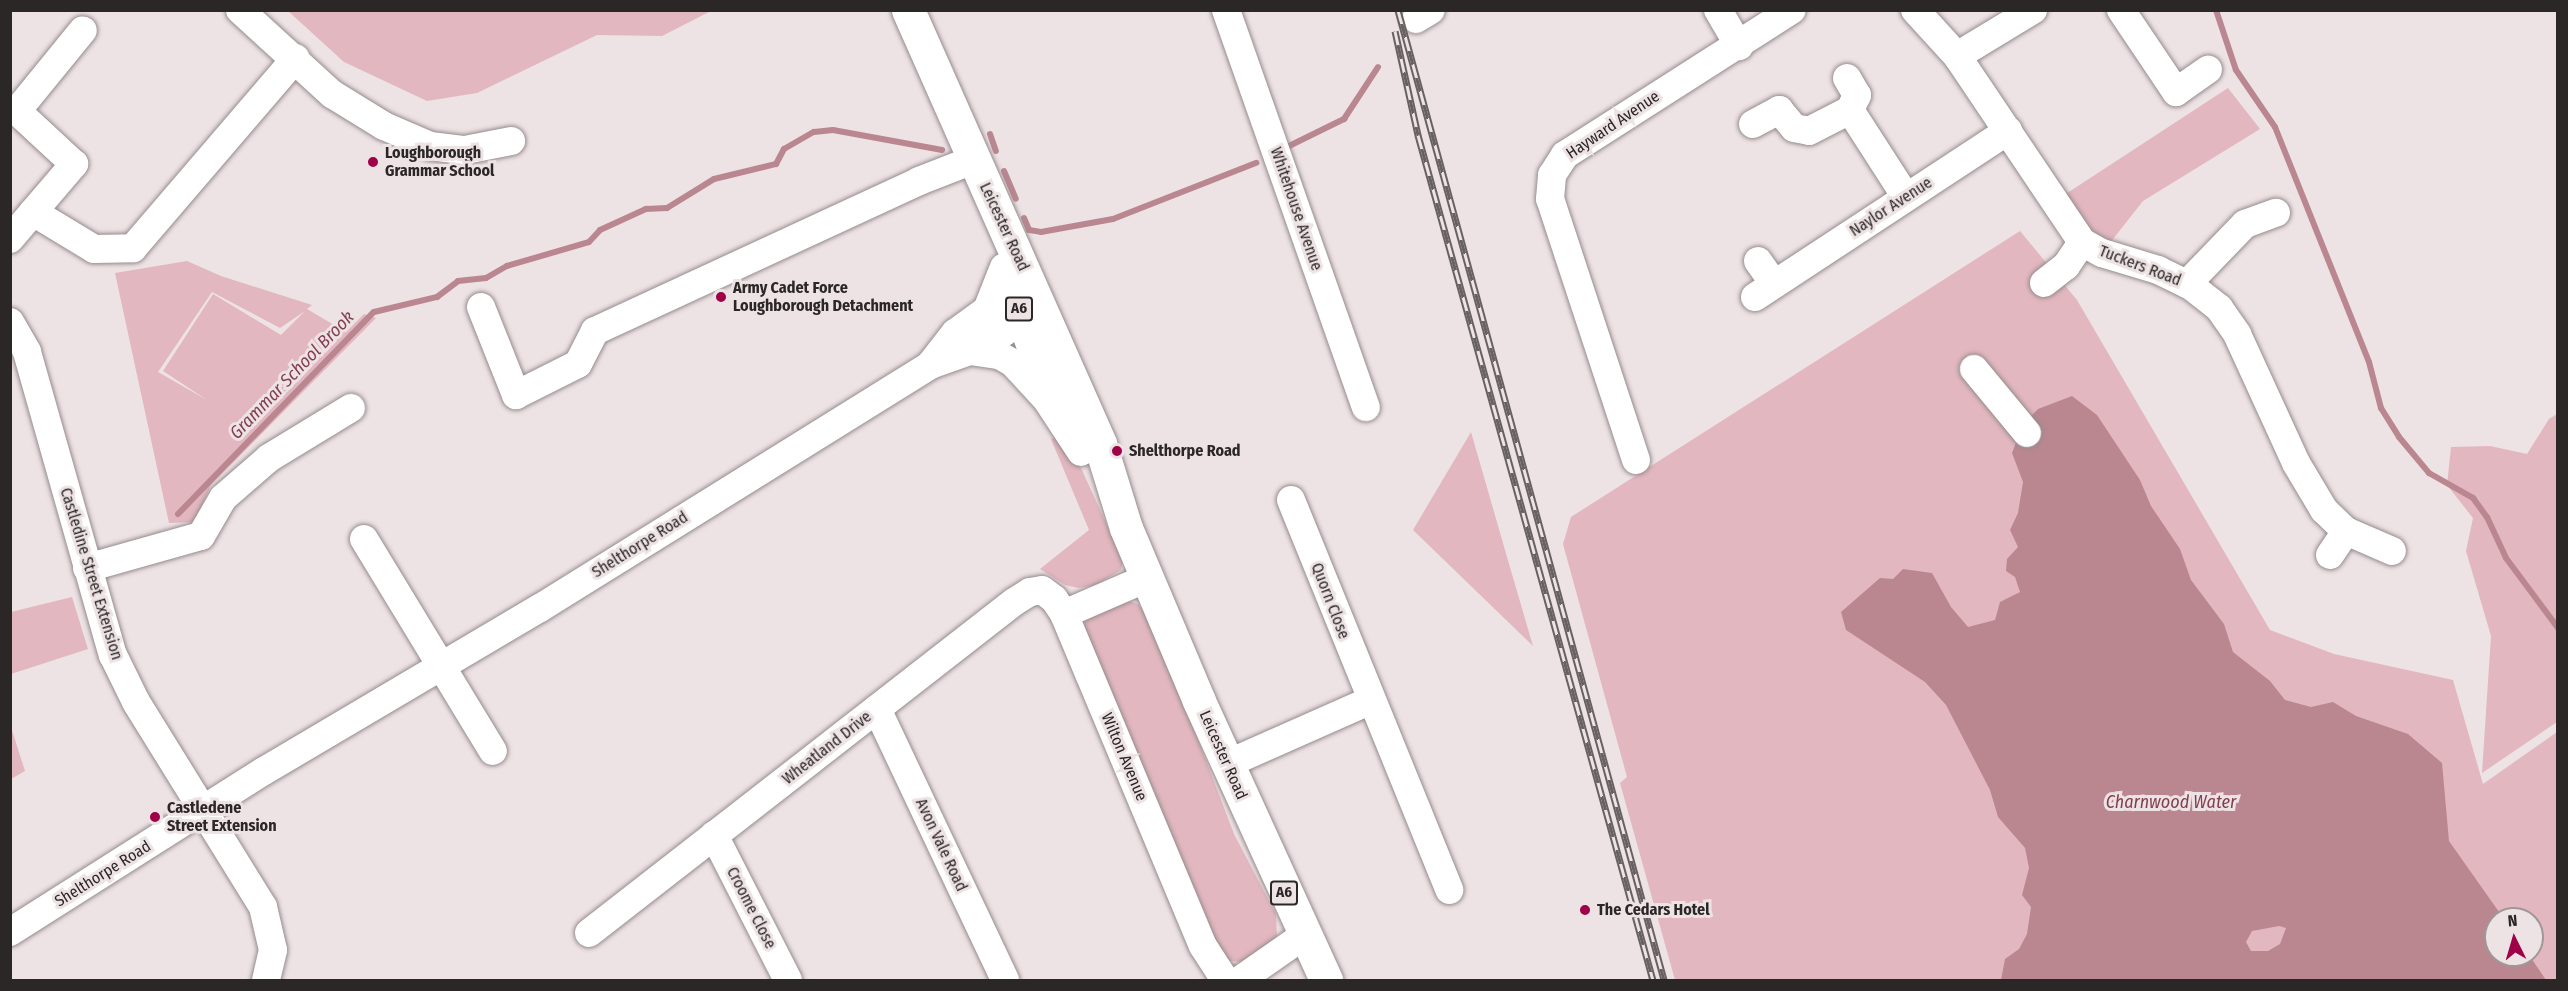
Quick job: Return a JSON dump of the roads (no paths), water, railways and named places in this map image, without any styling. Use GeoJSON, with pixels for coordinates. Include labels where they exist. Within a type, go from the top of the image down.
{"type":"FeatureCollection","features":[{"type":"Feature","properties":{"kind":"highway","name":"Leicester Road"},"geometry":{"type":"LineString","coordinates":[[908,10],[973,160],[1012,263],[1016,310],[1081,452],[1126,528]]}},
{"type":"Feature","properties":{"kind":"highway","name":"Leicester Road"},"geometry":{"type":"LineString","coordinates":[[1016,310],[1100,444],[1126,528],[1147,578],[1303,936],[1326,981]]}},
{"type":"Feature","properties":{"kind":"street"},"geometry":{"type":"LineString","coordinates":[[240,10],[296,58],[332,94],[384,126],[430,146],[465,150],[511,141]]}},
{"type":"Feature","properties":{"kind":"street","name":"Whitehouse Avenue"},"geometry":{"type":"LineString","coordinates":[[1226,10],[1366,406]]}},
{"type":"Feature","properties":{"kind":"street"},"geometry":{"type":"LineString","coordinates":[[1718,10],[1739,46]]}},
{"type":"Feature","properties":{"kind":"street","name":"Hayward Avenue"},"geometry":{"type":"LineString","coordinates":[[1638,444],[1550,200],[1552,175],[1565,155],[1739,46],[1792,10]]}},
{"type":"Feature","properties":{"kind":"street","name":"Tuckers Road"},"geometry":{"type":"LineString","coordinates":[[1915,10],[1957,56],[2082,242],[2187,284],[2219,308],[2237,333],[2296,463],[2324,510],[2346,531],[2392,551]]}},
{"type":"Feature","properties":{"kind":"street"},"geometry":{"type":"LineString","coordinates":[[1957,56],[2033,10]]}},
{"type":"Feature","properties":{"kind":"street"},"geometry":{"type":"LineString","coordinates":[[2122,12],[2176,92],[2208,70]]}},
{"type":"Feature","properties":{"kind":"street"},"geometry":{"type":"LineString","coordinates":[[10,238],[74,164],[17,111],[83,30]]}},
{"type":"Feature","properties":{"kind":"street"},"geometry":{"type":"LineString","coordinates":[[33,212],[93,249],[133,248],[296,58]]}},
{"type":"Feature","properties":{"kind":"street"},"geometry":{"type":"LineString","coordinates":[[1753,124],[1779,110],[1794,128],[1809,131],[1850,110],[1857,95],[1847,78]]}},
{"type":"Feature","properties":{"kind":"street"},"geometry":{"type":"LineString","coordinates":[[1850,110],[1906,197]]}},
{"type":"Feature","properties":{"kind":"street","name":"Naylor Avenue"},"geometry":{"type":"LineString","coordinates":[[1758,261],[1765,290],[2008,131]]}},
{"type":"Feature","properties":{"kind":"street"},"geometry":{"type":"LineString","coordinates":[[481,307],[516,395],[578,364],[595,331],[919,181],[973,160]]}},
{"type":"Feature","properties":{"kind":"street"},"geometry":{"type":"LineString","coordinates":[[2187,284],[2246,224],[2276,213]]}},
{"type":"Feature","properties":{"kind":"street"},"geometry":{"type":"LineString","coordinates":[[2044,283],[2066,266],[2082,242]]}},
{"type":"Feature","properties":{"kind":"street","name":"Shelthorpe Road"},"geometry":{"type":"LineString","coordinates":[[10,932],[440,664],[540,608],[930,364],[970,351],[1004,332],[1013,320],[1016,310],[1012,263]]}},
{"type":"Feature","properties":{"kind":"street","name":"Shelthorpe Road"},"geometry":{"type":"LineString","coordinates":[[930,364],[956,333],[1016,310]]}},
{"type":"Feature","properties":{"kind":"street","name":"Castledine Street Extension"},"geometry":{"type":"LineString","coordinates":[[10,322],[30,363],[113,656],[136,702],[202,812],[263,907],[273,950],[266,981]]}},
{"type":"Feature","properties":{"kind":"street","name":"Shelthorpe Road"},"geometry":{"type":"LineString","coordinates":[[970,351],[999,355],[1013,363],[1047,400],[1081,452]]}},
{"type":"Feature","properties":{"kind":"street"},"geometry":{"type":"LineString","coordinates":[[1974,369],[2026,433]]}},
{"type":"Feature","properties":{"kind":"street"},"geometry":{"type":"LineString","coordinates":[[87,568],[208,546],[223,498],[269,458],[351,408]]}},
{"type":"Feature","properties":{"kind":"street","name":"Quorn Close"},"geometry":{"type":"LineString","coordinates":[[1291,500],[1369,701],[1449,890]]}},
{"type":"Feature","properties":{"kind":"street"},"geometry":{"type":"LineString","coordinates":[[2330,555],[2346,531]]}},
{"type":"Feature","properties":{"kind":"street"},"geometry":{"type":"LineString","coordinates":[[364,539],[493,751]]}},
{"type":"Feature","properties":{"kind":"street"},"geometry":{"type":"LineString","coordinates":[[1064,614],[1147,578]]}},
{"type":"Feature","properties":{"kind":"street","name":"Wheatland Drive"},"geometry":{"type":"LineString","coordinates":[[588,934],[1030,592],[1042,590],[1054,598],[1064,614]]}},
{"type":"Feature","properties":{"kind":"street","name":"Wilton Avenue"},"geometry":{"type":"LineString","coordinates":[[1064,614],[1203,946],[1225,981]]}},
{"type":"Feature","properties":{"kind":"street"},"geometry":{"type":"LineString","coordinates":[[1227,764],[1369,701]]}},
{"type":"Feature","properties":{"kind":"street","name":"Avon Vale Road"},"geometry":{"type":"LineString","coordinates":[[877,709],[1005,981]]}},
{"type":"Feature","properties":{"kind":"street","name":"Croome Close"},"geometry":{"type":"LineString","coordinates":[[714,835],[788,981]]}},
{"type":"Feature","properties":{"kind":"street"},"geometry":{"type":"LineString","coordinates":[[1240,981],[1303,936]]}},
{"type":"Feature","properties":{"kind":"water","name":"Charnwood Water"},"geometry":{"type":"Polygon","coordinates":[[[2072,396],[2097,415],[2140,480],[2151,506],[2180,549],[2191,580],[2224,624],[2233,652],[2270,681],[2285,700],[2311,707],[2333,702],[2356,716],[2408,734],[2442,763],[2449,841],[2496,907],[2484,907],[2484,967],[2537,967],[2546,980],[2001,980],[2005,959],[2019,949],[2027,934],[2031,907],[2022,895],[2029,868],[2025,848],[1998,817],[1990,790],[1946,705],[1925,682],[1846,630],[1841,612],[1880,578],[1893,579],[1903,569],[1932,573],[1951,607],[1968,627],[1995,620],[2000,602],[2020,592],[2015,577],[2006,571],[2007,559],[2018,547],[2010,530],[2018,513],[2023,482],[2012,453],[2023,424],[2038,409],[2072,396]],[[2279,926],[2252,931],[2246,942],[2251,951],[2268,951],[2280,944],[2286,928],[2279,926]]]}},
{"type":"Feature","properties":{"kind":"waterway"},"geometry":{"type":"LineString","coordinates":[[2216,10],[2236,70],[2275,127],[2369,362],[2381,408],[2399,437],[2429,473],[2473,498],[2487,517],[2506,558],[2558,628]]}},
{"type":"Feature","properties":{"kind":"waterway","name":"Grammar School Brook"},"geometry":{"type":"LineString","coordinates":[[1287,147],[1344,119],[1378,67]]}},
{"type":"Feature","properties":{"kind":"waterway","name":"Grammar School Brook"},"geometry":{"type":"LineString","coordinates":[[178,514],[374,312],[437,297],[458,281],[486,278],[507,266],[589,242],[600,230],[646,209],[667,208],[714,179],[776,164],[784,149],[814,132],[833,130],[942,150]]}},
{"type":"Feature","properties":{"kind":"waterway","name":"Grammar School Brook"},"geometry":{"type":"LineString","coordinates":[[990,134],[996,151]]}},
{"type":"Feature","properties":{"kind":"waterway","name":"Grammar School Brook"},"geometry":{"type":"LineString","coordinates":[[1024,218],[1029,230],[1041,232],[1113,219],[1256,163]]}},
{"type":"Feature","properties":{"kind":"waterway","name":"Grammar School Brook"},"geometry":{"type":"LineString","coordinates":[[1004,171],[1016,199]]}},
{"type":"Feature","properties":{"kind":"railway"},"geometry":{"type":"LineString","coordinates":[[1398,10],[1664,980]]}},
{"type":"Feature","properties":{"kind":"railway"},"geometry":{"type":"LineString","coordinates":[[1395,31],[1418,135],[1653,980]]}},
{"type":"Feature","properties":{"kind":"place","name":"Loughborough Grammar School"},"geometry":{"type":"Point","coordinates":[373,162]}},
{"type":"Feature","properties":{"kind":"place","name":"Army Cadet Force Loughborough Detachment"},"geometry":{"type":"Point","coordinates":[721,297]}},
{"type":"Feature","properties":{"kind":"place","name":"Shelthorpe Road"},"geometry":{"type":"Point","coordinates":[1117,451]}},
{"type":"Feature","properties":{"kind":"place","name":"Castledene Street Extension"},"geometry":{"type":"Point","coordinates":[155,817]}},
{"type":"Feature","properties":{"kind":"place","name":"The Cedars Hotel"},"geometry":{"type":"Point","coordinates":[1585,910]}}]}
